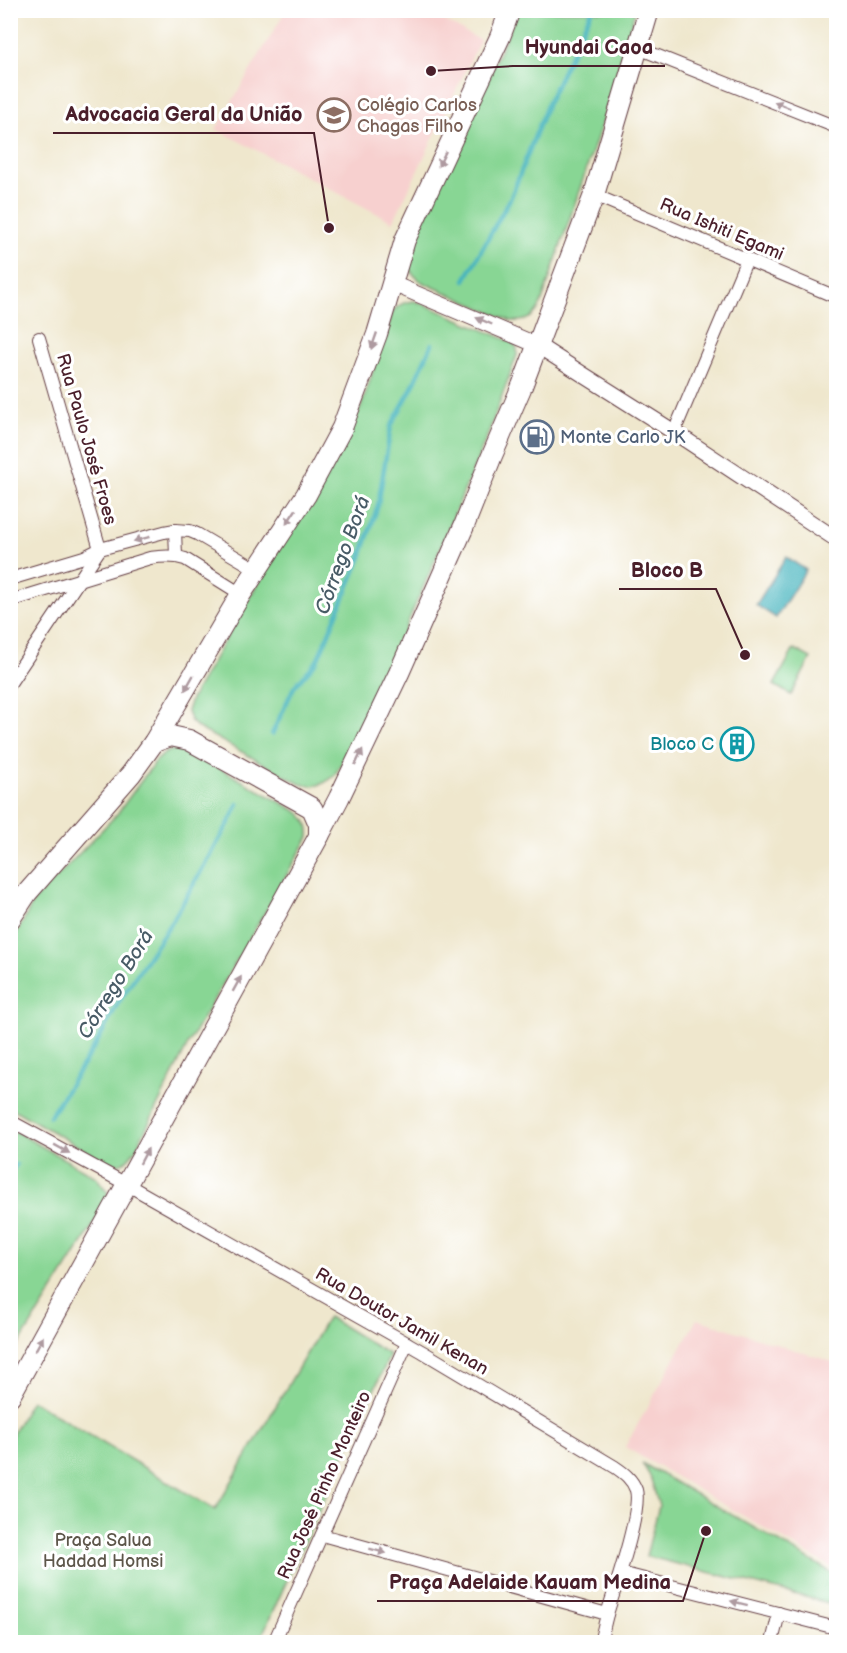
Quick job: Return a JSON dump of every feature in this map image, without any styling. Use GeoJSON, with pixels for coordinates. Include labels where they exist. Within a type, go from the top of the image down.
{"type":"FeatureCollection","features":[{"type":"Feature","properties":{"kind":"main road"},"geometry":{"type":"LineString","coordinates":[[10,919],[27,892],[131,774],[154,742],[256,569],[306,495],[342,428],[376,334],[405,240],[501,36],[510,10]]}},
{"type":"Feature","properties":{"kind":"main road"},"geometry":{"type":"LineString","coordinates":[[10,1396],[319,836],[399,673],[465,526],[522,386],[594,195],[649,10]]}},
{"type":"Feature","properties":{"kind":"main road"},"geometry":{"type":"LineString","coordinates":[[176,706],[179,724],[189,740]]}},
{"type":"Feature","properties":{"kind":"main road"},"geometry":{"type":"LineString","coordinates":[[154,742],[171,736],[189,740],[312,808],[319,824],[319,836]]}},
{"type":"Feature","properties":{"kind":"main road"},"geometry":{"type":"LineString","coordinates":[[312,808],[329,804],[339,798]]}},
{"type":"Feature","properties":{"kind":"street"},"geometry":{"type":"LineString","coordinates":[[638,48],[837,127]]}},
{"type":"Feature","properties":{"kind":"street","name":"Rua Ishiti Egami"},"geometry":{"type":"LineString","coordinates":[[594,195],[837,297]]}},
{"type":"Feature","properties":{"kind":"street"},"geometry":{"type":"LineString","coordinates":[[674,432],[747,260]]}},
{"type":"Feature","properties":{"kind":"street"},"geometry":{"type":"LineString","coordinates":[[392,283],[537,345],[837,539]]}},
{"type":"Feature","properties":{"kind":"street","name":"Rua Paulo José Froes"},"geometry":{"type":"LineString","coordinates":[[39,338],[100,549]]}},
{"type":"Feature","properties":{"kind":"street"},"geometry":{"type":"LineString","coordinates":[[10,579],[84,557],[100,549],[175,530],[198,534],[256,569]]}},
{"type":"Feature","properties":{"kind":"street"},"geometry":{"type":"LineString","coordinates":[[175,530],[176,556]]}},
{"type":"Feature","properties":{"kind":"street"},"geometry":{"type":"LineString","coordinates":[[10,683],[100,549]]}},
{"type":"Feature","properties":{"kind":"street"},"geometry":{"type":"LineString","coordinates":[[10,601],[150,558],[176,556],[185,559],[241,594]]}},
{"type":"Feature","properties":{"kind":"street","name":"Rua Doutor Jamil Kenan"},"geometry":{"type":"LineString","coordinates":[[10,1121],[407,1343],[615,1467],[629,1478],[636,1491],[637,1506],[621,1573]]}},
{"type":"Feature","properties":{"kind":"street","name":"Rua José Pinho Monteiro"},"geometry":{"type":"LineString","coordinates":[[274,1642],[407,1343]]}},
{"type":"Feature","properties":{"kind":"street"},"geometry":{"type":"LineString","coordinates":[[322,1535],[607,1614]]}},
{"type":"Feature","properties":{"kind":"street"},"geometry":{"type":"LineString","coordinates":[[600,1642],[621,1573],[837,1628]]}},
{"type":"Feature","properties":{"kind":"street"},"geometry":{"type":"LineString","coordinates":[[772,1642],[779,1613]]}},
{"type":"Feature","properties":{"kind":"shaded area","name":"Colégio Carlos Chagas Filho"},"geometry":{"type":"Polygon","coordinates":[[[286,10],[427,11],[480,40],[393,222],[216,129],[286,10]]]}},
{"type":"Feature","properties":{"kind":"shaded area"},"geometry":{"type":"Polygon","coordinates":[[[697,1319],[836,1363],[836,1570],[625,1447],[697,1319]]]}},
{"type":"Feature","properties":{"kind":"green space"},"geometry":{"type":"Polygon","coordinates":[[[518,11],[635,11],[603,120],[541,304],[536,313],[526,320],[511,321],[422,282],[410,270],[408,252],[518,11]]]}},
{"type":"Feature","properties":{"kind":"green space"},"geometry":{"type":"Polygon","coordinates":[[[414,301],[512,342],[517,348],[517,355],[488,434],[367,715],[335,775],[314,786],[300,784],[198,728],[190,720],[187,711],[191,699],[245,605],[337,455],[361,407],[393,311],[402,304],[414,301]]]}},
{"type":"Feature","properties":{"kind":"green space"},"geometry":{"type":"Polygon","coordinates":[[[794,649],[811,658],[791,695],[774,685],[794,649]]]}},
{"type":"Feature","properties":{"kind":"green space"},"geometry":{"type":"Polygon","coordinates":[[[183,749],[298,812],[307,823],[309,837],[189,1042],[137,1147],[130,1158],[119,1164],[102,1160],[11,1108],[11,944],[35,899],[117,814],[155,762],[165,753],[183,749]]]}},
{"type":"Feature","properties":{"kind":"green space"},"geometry":{"type":"Polygon","coordinates":[[[11,1129],[96,1177],[107,1191],[108,1199],[11,1357],[11,1129]]]}},
{"type":"Feature","properties":{"kind":"green space","name":"Praça Salua Haddad Homsi"},"geometry":{"type":"Polygon","coordinates":[[[328,1317],[390,1355],[259,1642],[11,1642],[11,1437],[31,1400],[215,1510],[328,1317]]]}},
{"type":"Feature","properties":{"kind":"green space"},"geometry":{"type":"Polygon","coordinates":[[[642,1463],[836,1575],[836,1605],[646,1556],[659,1506],[650,1476],[642,1463]]]}},
{"type":"Feature","properties":{"kind":"water"},"geometry":{"type":"Polygon","coordinates":[[[786,557],[806,570],[776,618],[756,605],[786,557]]]}},
{"type":"Feature","properties":{"kind":"waterway","name":"Córrego Borá"},"geometry":{"type":"LineString","coordinates":[[465,280],[511,197],[549,100],[592,10]]}},
{"type":"Feature","properties":{"kind":"waterway","name":"Córrego Borá"},"geometry":{"type":"LineString","coordinates":[[272,734],[294,687],[317,661],[361,557],[378,505],[391,426],[432,344]]}},
{"type":"Feature","properties":{"kind":"waterway","name":"Córrego Borá"},"geometry":{"type":"LineString","coordinates":[[50,1116],[96,1044],[118,1003],[174,918],[238,804]]}},
{"type":"Feature","properties":{"kind":"waterway","name":"Córrego Borá"},"geometry":{"type":"LineString","coordinates":[[10,1173],[16,1165]]}},
{"type":"Feature","properties":{"kind":"place","name":"Hyundai Caoa"},"geometry":{"type":"Point","coordinates":[431,71]}},
{"type":"Feature","properties":{"kind":"place","name":"Colégio Carlos Chagas Filho"},"geometry":{"type":"Point","coordinates":[334,115]}},
{"type":"Feature","properties":{"kind":"place","name":"Advocacia Geral da União"},"geometry":{"type":"Point","coordinates":[329,228]}},
{"type":"Feature","properties":{"kind":"place","name":"Monte Carlo JK"},"geometry":{"type":"Point","coordinates":[537,437]}},
{"type":"Feature","properties":{"kind":"place","name":"Bloco B"},"geometry":{"type":"Point","coordinates":[745,655]}},
{"type":"Feature","properties":{"kind":"place","name":"Bloco C"},"geometry":{"type":"Point","coordinates":[737,744]}},
{"type":"Feature","properties":{"kind":"place","name":"Praça Adelaide Kauam Medina"},"geometry":{"type":"Point","coordinates":[706,1531]}}]}
